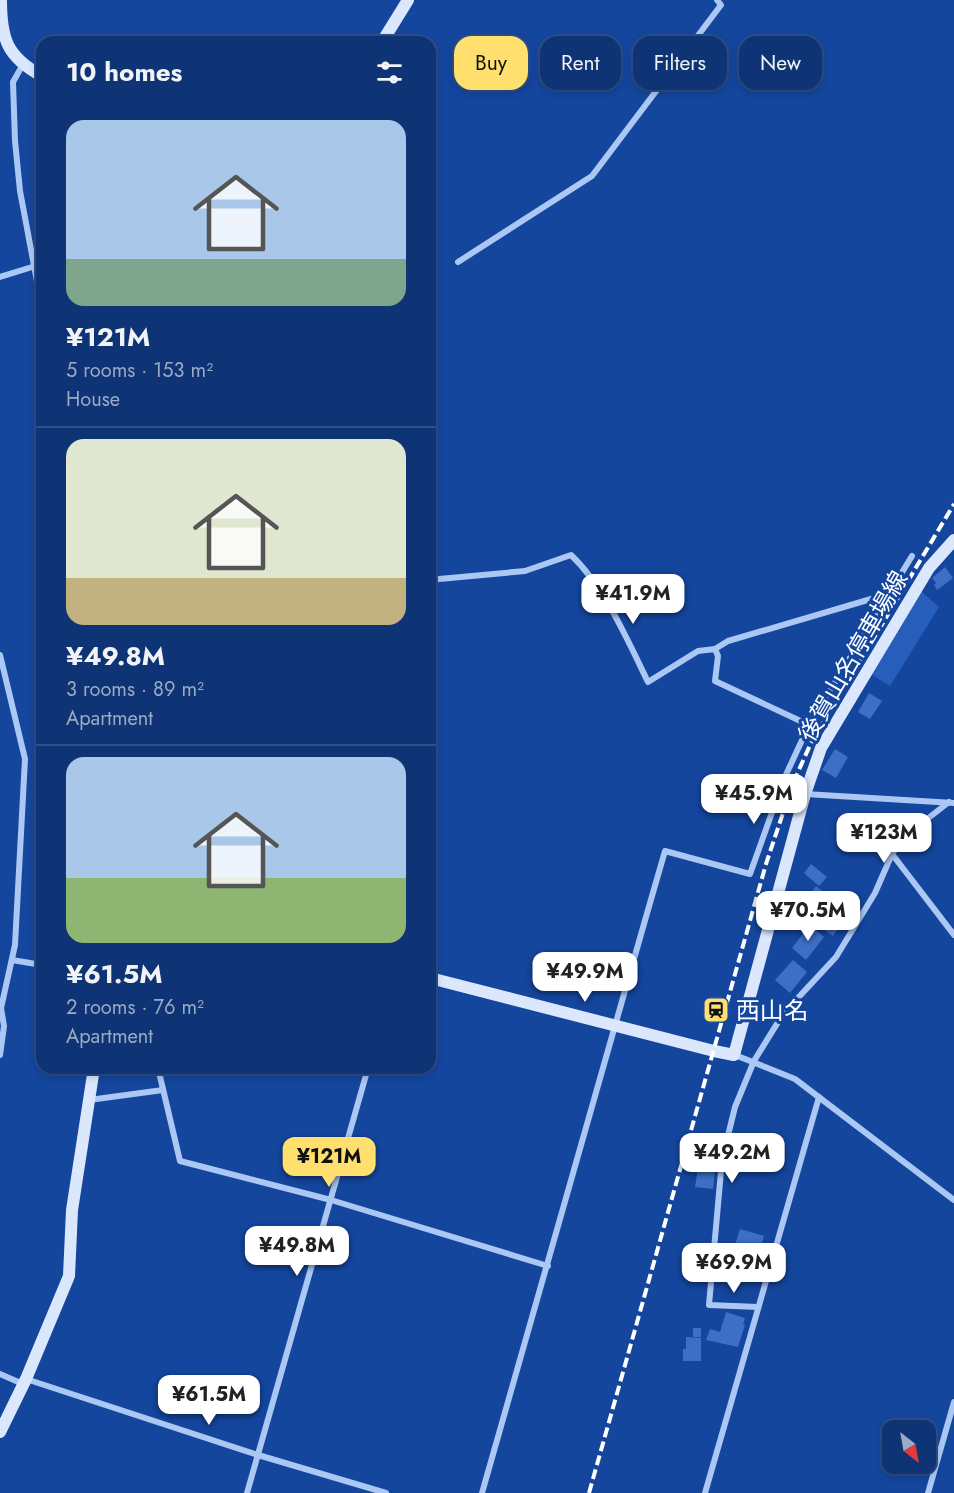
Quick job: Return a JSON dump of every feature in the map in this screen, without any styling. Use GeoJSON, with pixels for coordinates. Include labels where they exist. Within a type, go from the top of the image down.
{"type":"FeatureCollection","features":[{"type":"Feature","properties":{"kind":"main road"},"geometry":{"type":"LineString","coordinates":[[1,0],[6,43],[22,66],[36,73]]}},
{"type":"Feature","properties":{"kind":"main road"},"geometry":{"type":"LineString","coordinates":[[386,36],[408,0]]}},
{"type":"Feature","properties":{"kind":"main road","name":"後賀山名停車場線"},"geometry":{"type":"LineString","coordinates":[[734,1055],[805,794],[821,748],[929,568],[954,540]]}},
{"type":"Feature","properties":{"kind":"main road"},"geometry":{"type":"LineString","coordinates":[[436,980],[734,1055]]}},
{"type":"Feature","properties":{"kind":"main road"},"geometry":{"type":"LineString","coordinates":[[0,1432],[25,1382],[69,1276],[72,1210],[93,1074]]}},
{"type":"Feature","properties":{"kind":"street"},"geometry":{"type":"LineString","coordinates":[[458,262],[592,176],[721,5],[717,0]]}},
{"type":"Feature","properties":{"kind":"street"},"geometry":{"type":"LineString","coordinates":[[22,66],[13,82],[15,141],[20,191],[36,276]]}},
{"type":"Feature","properties":{"kind":"street"},"geometry":{"type":"LineString","coordinates":[[0,277],[34,266]]}},
{"type":"Feature","properties":{"kind":"street"},"geometry":{"type":"LineString","coordinates":[[436,580],[525,571],[571,555],[585,569],[623,632],[648,682],[698,651],[715,649],[728,641],[889,594]]}},
{"type":"Feature","properties":{"kind":"street"},"geometry":{"type":"LineString","coordinates":[[482,1493],[665,851],[750,874],[784,779],[809,725],[912,556]]}},
{"type":"Feature","properties":{"kind":"street"},"geometry":{"type":"LineString","coordinates":[[715,649],[718,656],[715,681],[809,725]]}},
{"type":"Feature","properties":{"kind":"street"},"geometry":{"type":"LineString","coordinates":[[0,655],[25,759],[15,945],[1,1008],[4,1026],[0,1054]]}},
{"type":"Feature","properties":{"kind":"street"},"geometry":{"type":"LineString","coordinates":[[805,794],[951,802]]}},
{"type":"Feature","properties":{"kind":"street"},"geometry":{"type":"LineString","coordinates":[[758,1307],[709,1305],[722,1160],[735,1107],[754,1061],[783,1014],[836,957],[875,893],[892,854],[904,837],[951,802]]}},
{"type":"Feature","properties":{"kind":"street"},"geometry":{"type":"LineString","coordinates":[[892,854],[954,935]]}},
{"type":"Feature","properties":{"kind":"street"},"geometry":{"type":"LineString","coordinates":[[12,960],[36,964]]}},
{"type":"Feature","properties":{"kind":"street"},"geometry":{"type":"LineString","coordinates":[[734,1055],[795,1079],[954,1200]]}},
{"type":"Feature","properties":{"kind":"street"},"geometry":{"type":"LineString","coordinates":[[159,1074],[180,1161],[331,1200],[548,1266]]}},
{"type":"Feature","properties":{"kind":"street"},"geometry":{"type":"LineString","coordinates":[[247,1493],[366,1074]]}},
{"type":"Feature","properties":{"kind":"street"},"geometry":{"type":"LineString","coordinates":[[89,1100],[163,1090]]}},
{"type":"Feature","properties":{"kind":"street"},"geometry":{"type":"LineString","coordinates":[[705,1493],[819,1097]]}},
{"type":"Feature","properties":{"kind":"street"},"geometry":{"type":"LineString","coordinates":[[0,1374],[386,1493]]}},
{"type":"Feature","properties":{"kind":"street"},"geometry":{"type":"LineString","coordinates":[[927,1493],[954,1402]]}},
{"type":"Feature","properties":{"kind":"shaded area"},"geometry":{"type":"Polygon","coordinates":[[[921,591],[939,607],[890,686],[871,674],[921,591]]]}},
{"type":"Feature","properties":{"kind":"building"},"geometry":{"type":"Polygon","coordinates":[[[945,567],[953,578],[937,590],[932,578],[945,567]]]}},
{"type":"Feature","properties":{"kind":"building"},"geometry":{"type":"Polygon","coordinates":[[[869,693],[882,701],[870,719],[858,712],[869,693]]]}},
{"type":"Feature","properties":{"kind":"building"},"geometry":{"type":"Polygon","coordinates":[[[835,749],[848,757],[836,778],[822,770],[835,749]]]}},
{"type":"Feature","properties":{"kind":"building"},"geometry":{"type":"Polygon","coordinates":[[[811,864],[827,877],[819,886],[804,873],[811,864]]]}},
{"type":"Feature","properties":{"kind":"building"},"geometry":{"type":"Polygon","coordinates":[[[816,886],[829,896],[817,910],[807,897],[816,886]]]}},
{"type":"Feature","properties":{"kind":"building"},"geometry":{"type":"Polygon","coordinates":[[[840,890],[857,902],[833,936],[813,922],[840,890]]]}},
{"type":"Feature","properties":{"kind":"building"},"geometry":{"type":"Polygon","coordinates":[[[785,908],[793,911],[788,921],[781,918],[785,908]]]}},
{"type":"Feature","properties":{"kind":"building"},"geometry":{"type":"Polygon","coordinates":[[[810,925],[824,937],[806,960],[792,948],[810,925]]]}},
{"type":"Feature","properties":{"kind":"building"},"geometry":{"type":"Polygon","coordinates":[[[793,960],[807,972],[790,993],[775,980],[793,960]]]}},
{"type":"Feature","properties":{"kind":"building"},"geometry":{"type":"Polygon","coordinates":[[[698,1168],[715,1171],[713,1189],[695,1187],[698,1168]]]}},
{"type":"Feature","properties":{"kind":"building"},"geometry":{"type":"Polygon","coordinates":[[[740,1229],[764,1236],[758,1256],[734,1248],[740,1229]]]}},
{"type":"Feature","properties":{"kind":"building"},"geometry":{"type":"Polygon","coordinates":[[[726,1312],[745,1318],[738,1347],[706,1340],[710,1329],[720,1332],[726,1312]]]}},
{"type":"Feature","properties":{"kind":"building"},"geometry":{"type":"Polygon","coordinates":[[[693,1328],[701,1328],[701,1337],[693,1337],[693,1328]]]}},
{"type":"Feature","properties":{"kind":"building"},"geometry":{"type":"Polygon","coordinates":[[[686,1337],[701,1338],[701,1361],[683,1361],[686,1337]]]}},
{"type":"Feature","properties":{"kind":"railway"},"geometry":{"type":"LineString","coordinates":[[589,1493],[766,864],[793,783],[811,743],[954,504]]}},
{"type":"Feature","properties":{"kind":"place","name":"西山名"},"geometry":{"type":"Point","coordinates":[716,1010]}}]}
